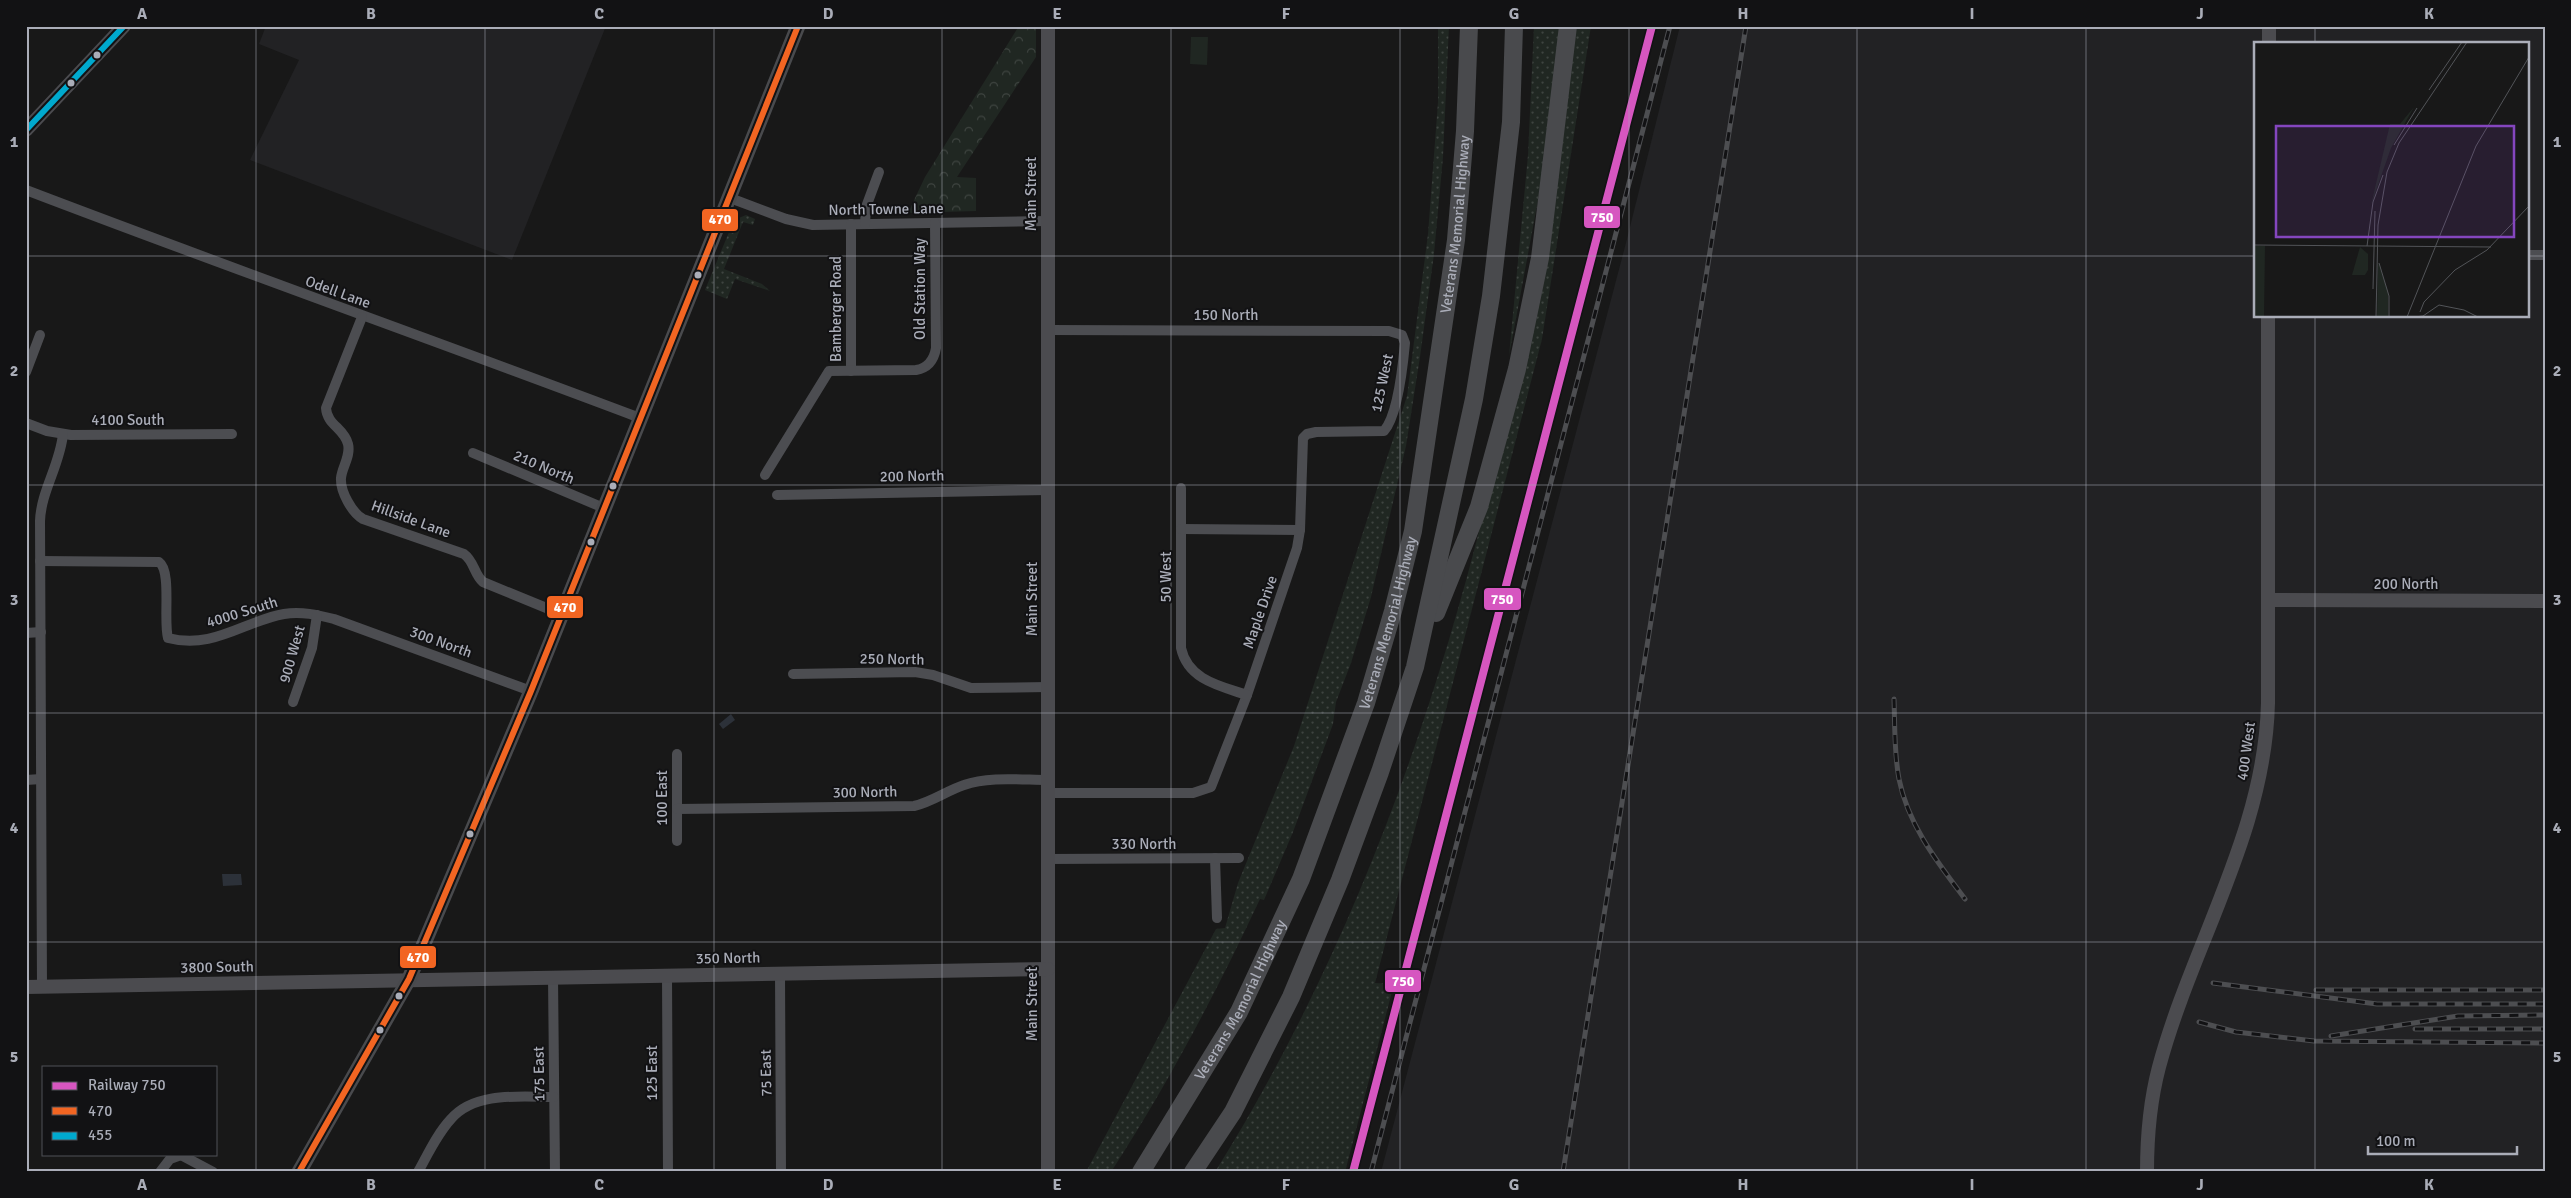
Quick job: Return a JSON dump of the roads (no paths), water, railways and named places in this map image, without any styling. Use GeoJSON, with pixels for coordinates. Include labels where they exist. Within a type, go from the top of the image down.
{"type":"FeatureCollection","features":[{"type":"Feature","properties":{"kind":"highway","name":"Veterans Memorial Highway"},"geometry":{"type":"LineString","coordinates":[[1141,1172],[1239,1012],[1301,879],[1366,702],[1393,611],[1413,531],[1456,240],[1465,130],[1469,26]]}},
{"type":"Feature","properties":{"kind":"highway"},"geometry":{"type":"LineString","coordinates":[[1415,666],[1472,408],[1491,296],[1511,122],[1514,26]]}},
{"type":"Feature","properties":{"kind":"highway"},"geometry":{"type":"LineString","coordinates":[[1193,1172],[1232,1112],[1291,997],[1340,880],[1380,772],[1415,666],[1479,507],[1517,369],[1540,258],[1555,118],[1568,26]]}},
{"type":"Feature","properties":{"kind":"main road"},"geometry":{"type":"LineString","coordinates":[[299,1172],[409,979],[531,691],[798,26]]}},
{"type":"Feature","properties":{"kind":"street"},"geometry":{"type":"LineString","coordinates":[[26,130],[124,26]]}},
{"type":"Feature","properties":{"kind":"street","name":"Main Street"},"geometry":{"type":"LineString","coordinates":[[1048,26],[1048,1172]]}},
{"type":"Feature","properties":{"kind":"street"},"geometry":{"type":"LineString","coordinates":[[2269,26],[2269,42]]}},
{"type":"Feature","properties":{"kind":"street"},"geometry":{"type":"LineString","coordinates":[[864,224],[866,207],[880,172]]}},
{"type":"Feature","properties":{"kind":"street","name":"Odell Lane"},"geometry":{"type":"LineString","coordinates":[[26,190],[362,317],[422,336],[640,418]]}},
{"type":"Feature","properties":{"kind":"street","name":"North Towne Lane"},"geometry":{"type":"LineString","coordinates":[[730,198],[795,221],[813,224],[1048,221]]}},
{"type":"Feature","properties":{"kind":"street","name":"Old Station Way"},"geometry":{"type":"LineString","coordinates":[[851,371],[916,370],[924,368],[933,360],[936,348],[935,223]]}},
{"type":"Feature","properties":{"kind":"street","name":"Bamberger Road"},"geometry":{"type":"LineString","coordinates":[[765,475],[824,376],[829,371],[851,371],[852,224]]}},
{"type":"Feature","properties":{"kind":"street"},"geometry":{"type":"LineString","coordinates":[[2528,255],[2545,255]]}},
{"type":"Feature","properties":{"kind":"street","name":"Hillside Lane"},"geometry":{"type":"LineString","coordinates":[[362,317],[326,408],[329,420],[344,435],[348,442],[348,452],[341,480],[354,512],[363,518],[464,554],[470,560],[478,577],[483,582],[562,614]]}},
{"type":"Feature","properties":{"kind":"street","name":"400 West"},"geometry":{"type":"LineString","coordinates":[[2147,1172],[2150,1116],[2160,1066],[2247,827],[2261,776],[2267,723],[2268,318]]}},
{"type":"Feature","properties":{"kind":"street","name":"150 North"},"geometry":{"type":"LineString","coordinates":[[1048,330],[1389,331],[1397,332],[1403,337]]}},
{"type":"Feature","properties":{"kind":"street"},"geometry":{"type":"LineString","coordinates":[[26,372],[40,335]]}},
{"type":"Feature","properties":{"kind":"street","name":"125 West"},"geometry":{"type":"LineString","coordinates":[[1305,436],[1316,432],[1381,432],[1388,426],[1397,393],[1405,346],[1403,337]]}},
{"type":"Feature","properties":{"kind":"street","name":"4100 South"},"geometry":{"type":"LineString","coordinates":[[26,423],[63,434],[232,434]]}},
{"type":"Feature","properties":{"kind":"street"},"geometry":{"type":"LineString","coordinates":[[42,986],[41,509],[59,458],[63,434]]}},
{"type":"Feature","properties":{"kind":"street","name":"Maple Drive"},"geometry":{"type":"LineString","coordinates":[[1208,790],[1215,781],[1247,695],[1295,555],[1300,530],[1302,444],[1305,436]]}},
{"type":"Feature","properties":{"kind":"street","name":"210 North"},"geometry":{"type":"LineString","coordinates":[[472,453],[604,508]]}},
{"type":"Feature","properties":{"kind":"street","name":"50 West"},"geometry":{"type":"LineString","coordinates":[[1181,488],[1181,648],[1188,664],[1203,679],[1247,695]]}},
{"type":"Feature","properties":{"kind":"street","name":"200 North"},"geometry":{"type":"LineString","coordinates":[[777,495],[1048,490]]}},
{"type":"Feature","properties":{"kind":"street"},"geometry":{"type":"LineString","coordinates":[[1182,530],[1300,530]]}},
{"type":"Feature","properties":{"kind":"street","name":"4000 South"},"geometry":{"type":"LineString","coordinates":[[40,561],[159,562],[165,572],[167,634],[168,638],[174,640],[194,641],[211,638],[285,613],[317,615],[342,622]]}},
{"type":"Feature","properties":{"kind":"street","name":"200 North"},"geometry":{"type":"LineString","coordinates":[[2268,600],[2545,601]]}},
{"type":"Feature","properties":{"kind":"street","name":"900 West"},"geometry":{"type":"LineString","coordinates":[[293,702],[312,648],[317,615]]}},
{"type":"Feature","properties":{"kind":"street","name":"300 North"},"geometry":{"type":"LineString","coordinates":[[342,622],[531,691]]}},
{"type":"Feature","properties":{"kind":"street"},"geometry":{"type":"LineString","coordinates":[[26,633],[40,632]]}},
{"type":"Feature","properties":{"kind":"street","name":"250 North"},"geometry":{"type":"LineString","coordinates":[[793,674],[915,672],[932,675],[957,685],[971,688],[1048,686]]}},
{"type":"Feature","properties":{"kind":"street","name":"100 East"},"geometry":{"type":"LineString","coordinates":[[677,754],[677,841]]}},
{"type":"Feature","properties":{"kind":"street"},"geometry":{"type":"LineString","coordinates":[[26,780],[41,779]]}},
{"type":"Feature","properties":{"kind":"street","name":"300 North"},"geometry":{"type":"LineString","coordinates":[[677,809],[914,806],[970,783],[1193,793],[1208,790]]}},
{"type":"Feature","properties":{"kind":"street"},"geometry":{"type":"LineString","coordinates":[[1215,858],[1217,918]]}},
{"type":"Feature","properties":{"kind":"street","name":"330 North"},"geometry":{"type":"LineString","coordinates":[[1048,859],[1240,858]]}},
{"type":"Feature","properties":{"kind":"street","name":"350 North"},"geometry":{"type":"LineString","coordinates":[[409,979],[1048,969]]}},
{"type":"Feature","properties":{"kind":"street","name":"75 East"},"geometry":{"type":"LineString","coordinates":[[780,973],[782,1172]]}},
{"type":"Feature","properties":{"kind":"street","name":"125 East"},"geometry":{"type":"LineString","coordinates":[[667,975],[668,1172]]}},
{"type":"Feature","properties":{"kind":"street","name":"175 East"},"geometry":{"type":"LineString","coordinates":[[553,977],[555,1172]]}},
{"type":"Feature","properties":{"kind":"street","name":"3800 South"},"geometry":{"type":"LineString","coordinates":[[26,987],[409,979]]}},
{"type":"Feature","properties":{"kind":"street"},"geometry":{"type":"LineString","coordinates":[[418,1172],[451,1119],[469,1106],[491,1098],[554,1097]]}},
{"type":"Feature","properties":{"kind":"street"},"geometry":{"type":"LineString","coordinates":[[160,1172],[170,1159],[178,1156]]}},
{"type":"Feature","properties":{"kind":"street"},"geometry":{"type":"LineString","coordinates":[[183,1156],[213,1172]]}},
{"type":"Feature","properties":{"kind":"railway"},"geometry":{"type":"LineString","coordinates":[[1371,1172],[1670,26]]}},
{"type":"Feature","properties":{"kind":"railway"},"geometry":{"type":"LineString","coordinates":[[1563,1172],[1746,26]]}},
{"type":"Feature","properties":{"kind":"railway"},"geometry":{"type":"LineString","coordinates":[[1894,699],[1896,759],[1903,796],[1925,843],[1965,899]]}},
{"type":"Feature","properties":{"kind":"railway"},"geometry":{"type":"LineString","coordinates":[[2213,983],[2377,1004],[2545,1004]]}},
{"type":"Feature","properties":{"kind":"railway"},"geometry":{"type":"LineString","coordinates":[[2316,990],[2545,990]]}},
{"type":"Feature","properties":{"kind":"railway"},"geometry":{"type":"LineString","coordinates":[[2331,1036],[2458,1016],[2545,1015]]}},
{"type":"Feature","properties":{"kind":"railway"},"geometry":{"type":"LineString","coordinates":[[2199,1022],[2236,1032],[2314,1041],[2545,1043]]}},
{"type":"Feature","properties":{"kind":"railway"},"geometry":{"type":"LineString","coordinates":[[2415,1029],[2545,1029]]}},
{"type":"Feature","properties":{"kind":"rail line","name":"750"},"geometry":{"type":"LineString","coordinates":[[1353,1172],[1652,26]]}}]}
